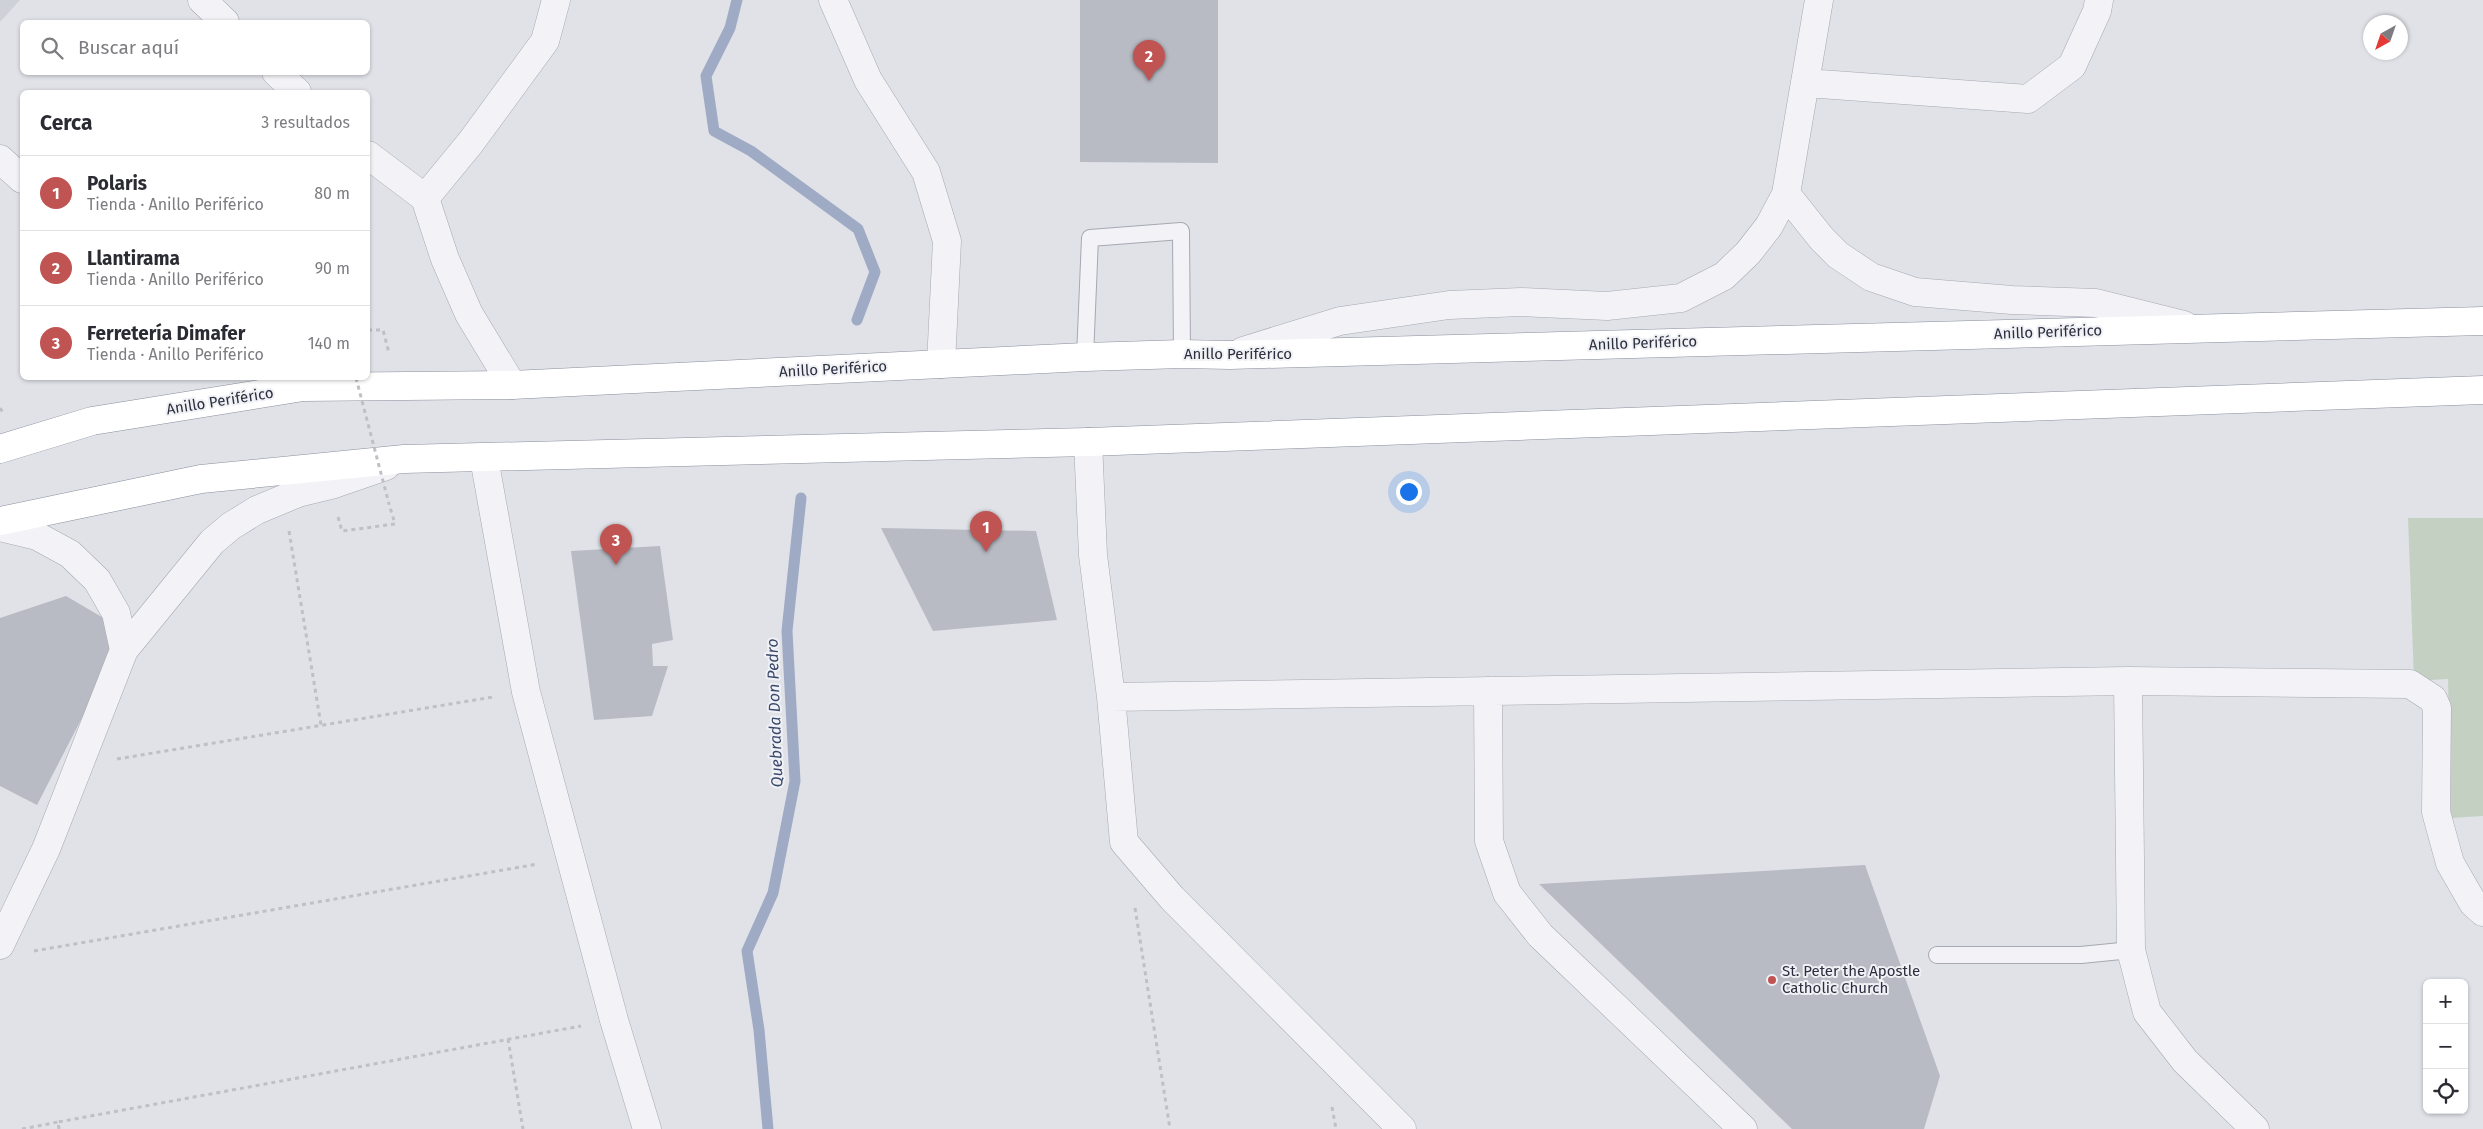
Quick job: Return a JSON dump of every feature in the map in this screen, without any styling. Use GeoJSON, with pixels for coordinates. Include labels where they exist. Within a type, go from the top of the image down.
{"type":"FeatureCollection","features":[{"type":"Feature","properties":{"kind":"highway","name":"Anillo Periférico"},"geometry":{"type":"LineString","coordinates":[[0,449],[92,421],[303,387],[512,385],[1182,354],[1230,355],[2483,321]]}},
{"type":"Feature","properties":{"kind":"highway"},"geometry":{"type":"LineString","coordinates":[[0,521],[201,479],[404,459],[1088,442],[2483,390]]}},
{"type":"Feature","properties":{"kind":"street"},"geometry":{"type":"LineString","coordinates":[[202,0],[223,20]]}},
{"type":"Feature","properties":{"kind":"street"},"geometry":{"type":"LineString","coordinates":[[424,198],[471,142],[545,41],[556,0]]}},
{"type":"Feature","properties":{"kind":"street"},"geometry":{"type":"LineString","coordinates":[[833,0],[868,80],[926,172],[947,241],[941,364]]}},
{"type":"Feature","properties":{"kind":"street"},"geometry":{"type":"LineString","coordinates":[[1230,355],[1340,321],[1449,305],[1521,302],[1607,306],[1681,298],[1724,276],[1748,253],[1769,226],[1786,194],[1819,0]]}},
{"type":"Feature","properties":{"kind":"street"},"geometry":{"type":"LineString","coordinates":[[1806,83],[2028,99],[2072,66],[2097,11],[2099,0]]}},
{"type":"Feature","properties":{"kind":"street"},"geometry":{"type":"LineString","coordinates":[[279,75],[295,90]]}},
{"type":"Feature","properties":{"kind":"street"},"geometry":{"type":"LineString","coordinates":[[370,156],[424,198],[445,259],[469,314],[512,385]]}},
{"type":"Feature","properties":{"kind":"street"},"geometry":{"type":"LineString","coordinates":[[0,159],[20,177]]}},
{"type":"Feature","properties":{"kind":"street"},"geometry":{"type":"LineString","coordinates":[[1786,194],[1822,239],[1838,255],[1871,277],[1897,286],[1925,293],[2012,300],[2096,303],[2196,328]]}},
{"type":"Feature","properties":{"kind":"street"},"geometry":{"type":"LineString","coordinates":[[1088,442],[1093,554],[1111,697],[1124,842],[1172,898],[1402,1129]]}},
{"type":"Feature","properties":{"kind":"street"},"geometry":{"type":"LineString","coordinates":[[484,458],[526,692],[614,1020],[647,1129]]}},
{"type":"Feature","properties":{"kind":"street"},"geometry":{"type":"LineString","coordinates":[[0,945],[46,849],[124,650],[212,542],[231,526],[257,510],[284,498],[330,485],[404,459]]}},
{"type":"Feature","properties":{"kind":"street"},"geometry":{"type":"LineString","coordinates":[[0,527],[37,536],[70,554],[97,580],[116,613],[124,650]]}},
{"type":"Feature","properties":{"kind":"street"},"geometry":{"type":"LineString","coordinates":[[1111,697],[2128,680],[2410,684],[2433,698],[2437,708],[2436,812],[2450,863],[2473,902],[2483,912]]}},
{"type":"Feature","properties":{"kind":"street"},"geometry":{"type":"LineString","coordinates":[[2128,680],[2131,950],[2147,1012],[2185,1061],[2256,1129]]}},
{"type":"Feature","properties":{"kind":"street"},"geometry":{"type":"LineString","coordinates":[[1488,691],[1488,841],[1507,893],[1540,935],[1743,1129]]}},
{"type":"Feature","properties":{"kind":"lane"},"geometry":{"type":"LineString","coordinates":[[1085,357],[1090,238],[1181,231],[1182,354]]}},
{"type":"Feature","properties":{"kind":"lane"},"geometry":{"type":"LineString","coordinates":[[1937,955],[2081,955],[2131,950]]}},
{"type":"Feature","properties":{"kind":"path"},"geometry":{"type":"LineString","coordinates":[[370,330],[383,330]]}},
{"type":"Feature","properties":{"kind":"path"},"geometry":{"type":"LineString","coordinates":[[342,531],[395,524],[357,380]]}},
{"type":"Feature","properties":{"kind":"path"},"geometry":{"type":"LineString","coordinates":[[284,498],[321,725]]}},
{"type":"Feature","properties":{"kind":"path"},"geometry":{"type":"LineString","coordinates":[[79,765],[526,692]]}},
{"type":"Feature","properties":{"kind":"path"},"geometry":{"type":"LineString","coordinates":[[30,952],[570,859]]}},
{"type":"Feature","properties":{"kind":"path"},"geometry":{"type":"LineString","coordinates":[[1133,900],[1170,1129]]}},
{"type":"Feature","properties":{"kind":"path"},"geometry":{"type":"LineString","coordinates":[[22,1129],[614,1020]]}},
{"type":"Feature","properties":{"kind":"path"},"geometry":{"type":"LineString","coordinates":[[508,1039],[523,1129]]}},
{"type":"Feature","properties":{"kind":"path"},"geometry":{"type":"LineString","coordinates":[[58,1122],[59,1129]]}},
{"type":"Feature","properties":{"kind":"shaded area"},"geometry":{"type":"Polygon","coordinates":[[[0,0],[20,0],[0,22],[0,0]]]}},
{"type":"Feature","properties":{"kind":"green space"},"geometry":{"type":"Polygon","coordinates":[[[2408,518],[2483,518],[2483,816],[2451,818],[2448,679],[2414,681],[2408,518]]]}},
{"type":"Feature","properties":{"kind":"building"},"geometry":{"type":"Polygon","coordinates":[[[1080,0],[1218,0],[1218,163],[1080,162],[1080,0]]]}},
{"type":"Feature","properties":{"kind":"building"},"geometry":{"type":"Polygon","coordinates":[[[881,528],[1036,531],[1057,620],[933,631],[881,528]]]}},
{"type":"Feature","properties":{"kind":"building"},"geometry":{"type":"Polygon","coordinates":[[[660,546],[673,640],[652,644],[653,666],[668,666],[652,716],[594,720],[571,551],[660,546]]]}},
{"type":"Feature","properties":{"kind":"building"},"geometry":{"type":"Polygon","coordinates":[[[66,596],[112,623],[117,650],[37,805],[0,786],[0,618],[66,596]]]}},
{"type":"Feature","properties":{"kind":"building","name":"St. Peter the Apostle Catholic Church"},"geometry":{"type":"Polygon","coordinates":[[[1865,865],[1940,1076],[1924,1129],[1792,1129],[1539,884],[1865,865]]]}},
{"type":"Feature","properties":{"kind":"waterway","name":"Quebrada Don Pedro"},"geometry":{"type":"LineString","coordinates":[[737,0],[730,28],[706,76],[714,131],[751,151],[858,229],[875,272],[857,320]]}},
{"type":"Feature","properties":{"kind":"waterway","name":"Quebrada Don Pedro"},"geometry":{"type":"LineString","coordinates":[[768,1129],[759,1030],[747,951],[773,893],[795,781],[787,631],[801,498]]}},
{"type":"Feature","properties":{"kind":"place","name":"Llantirama"},"geometry":{"type":"Point","coordinates":[1149,81]}},
{"type":"Feature","properties":{"kind":"place","name":"Polaris"},"geometry":{"type":"Point","coordinates":[986,552]}},
{"type":"Feature","properties":{"kind":"place","name":"Ferretería Dimafer"},"geometry":{"type":"Point","coordinates":[616,565]}},
{"type":"Feature","properties":{"kind":"place","name":"St. Peter the Apostle Catholic Church"},"geometry":{"type":"Point","coordinates":[1772,980]}}]}
